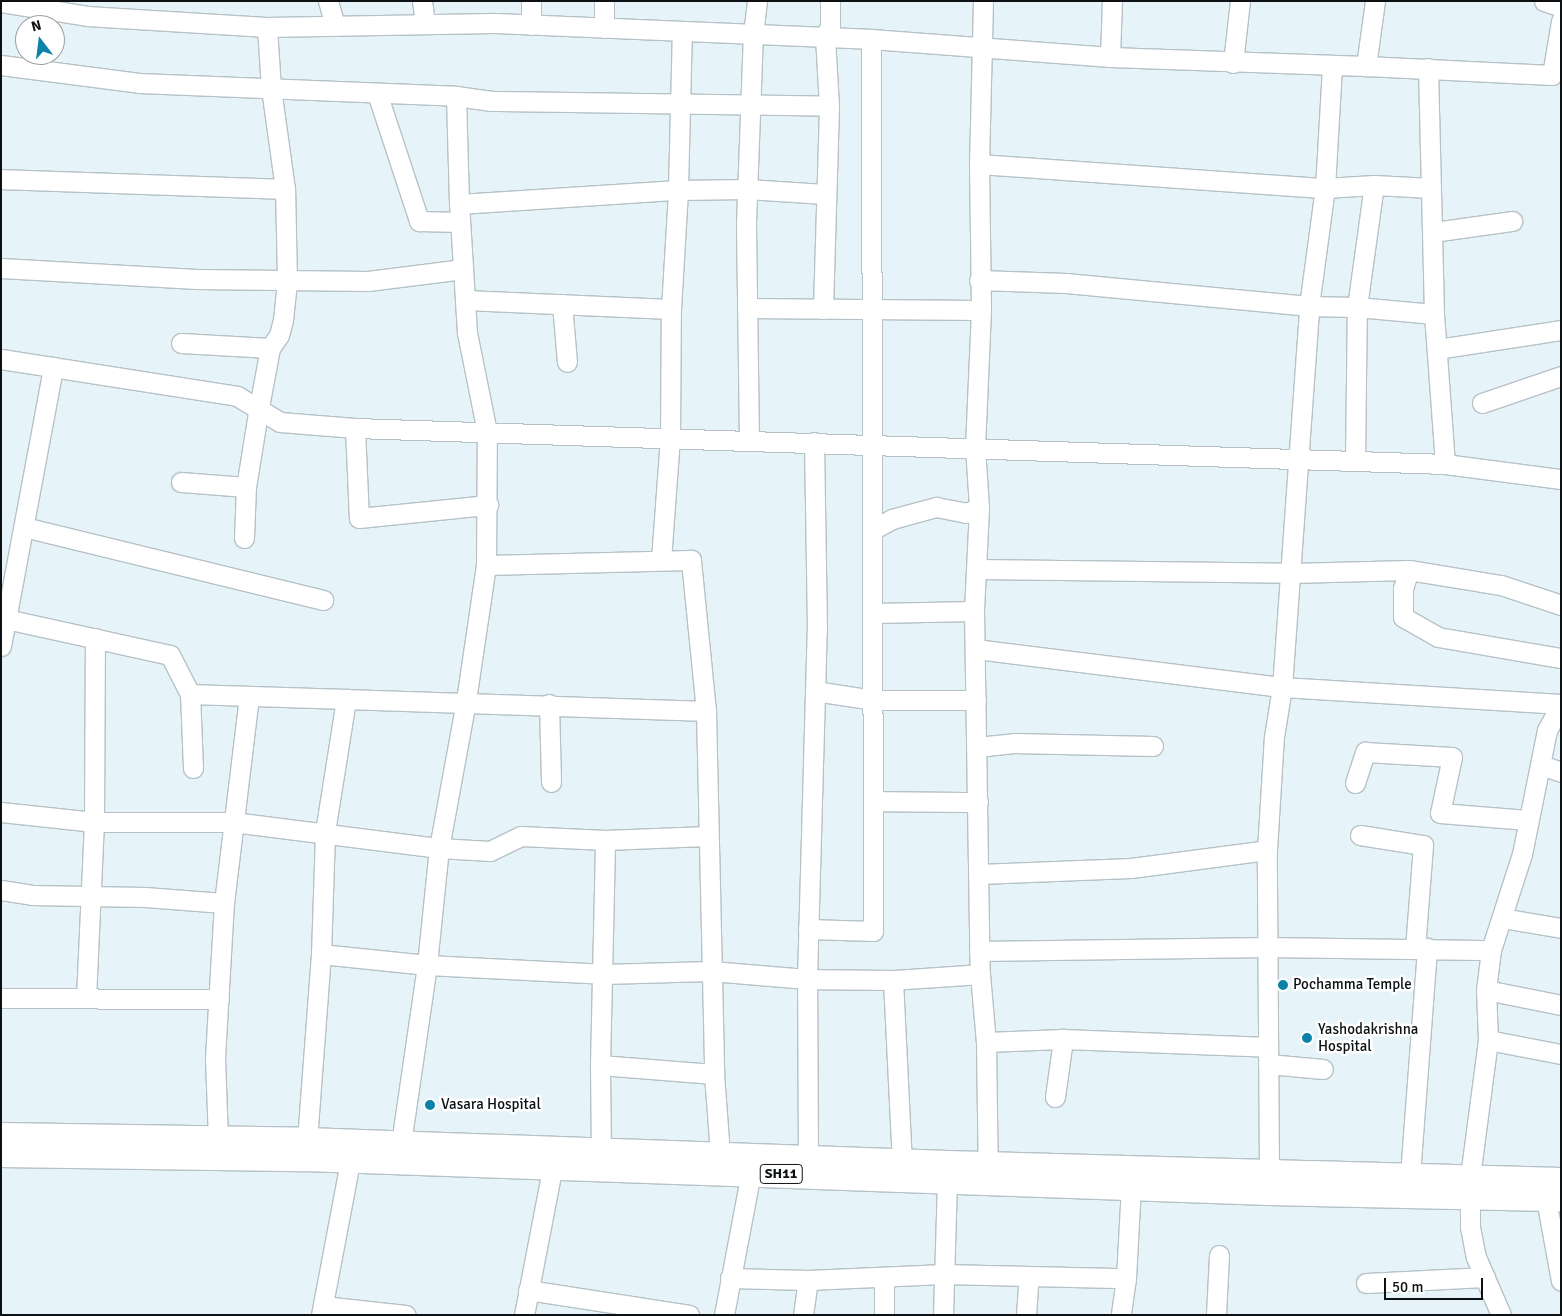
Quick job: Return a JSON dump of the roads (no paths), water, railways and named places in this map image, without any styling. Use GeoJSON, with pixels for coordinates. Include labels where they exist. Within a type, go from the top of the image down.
{"type":"FeatureCollection","features":[{"type":"Feature","properties":{"kind":"main road","name":"SH11"},"geometry":{"type":"LineString","coordinates":[[1,1135],[307,1140],[552,1169],[753,1164],[808,1157],[902,1161],[988,1173],[1131,1185],[1469,1187],[1561,1180]]}},
{"type":"Feature","properties":{"kind":"main road","name":"SH11"},"geometry":{"type":"LineString","coordinates":[[1,1155],[350,1161],[400,1152],[602,1151],[720,1154],[753,1164],[947,1181],[988,1173],[1269,1171],[1410,1175],[1469,1187],[1554,1199]]}},
{"type":"Feature","properties":{"kind":"street"},"geometry":{"type":"LineString","coordinates":[[328,1],[335,26]]}},
{"type":"Feature","properties":{"kind":"street"},"geometry":{"type":"LineString","coordinates":[[422,1],[425,22]]}},
{"type":"Feature","properties":{"kind":"street"},"geometry":{"type":"LineString","coordinates":[[530,1],[531,25]]}},
{"type":"Feature","properties":{"kind":"street"},"geometry":{"type":"LineString","coordinates":[[604,1],[604,28]]}},
{"type":"Feature","properties":{"kind":"street"},"geometry":{"type":"LineString","coordinates":[[749,440],[747,189],[752,34],[757,1]]}},
{"type":"Feature","properties":{"kind":"street"},"geometry":{"type":"LineString","coordinates":[[823,308],[829,106],[825,37],[830,26],[830,1]]}},
{"type":"Feature","properties":{"kind":"street"},"geometry":{"type":"LineString","coordinates":[[983,1],[979,164],[979,280],[981,310],[975,447],[979,508],[974,611],[979,951],[986,1042],[988,1173]]}},
{"type":"Feature","properties":{"kind":"street"},"geometry":{"type":"LineString","coordinates":[[1110,57],[1112,1]]}},
{"type":"Feature","properties":{"kind":"street"},"geometry":{"type":"LineString","coordinates":[[1233,63],[1240,1]]}},
{"type":"Feature","properties":{"kind":"street"},"geometry":{"type":"LineString","coordinates":[[1366,66],[1375,1]]}},
{"type":"Feature","properties":{"kind":"street"},"geometry":{"type":"LineString","coordinates":[[1544,1],[1561,7]]}},
{"type":"Feature","properties":{"kind":"street"},"geometry":{"type":"LineString","coordinates":[[1,2],[103,9],[268,27],[425,22],[531,25],[871,39],[1110,57],[1233,63],[1428,68],[1556,76],[1561,21]]}},
{"type":"Feature","properties":{"kind":"street"},"geometry":{"type":"LineString","coordinates":[[244,538],[246,487],[259,407],[270,348],[279,335],[283,320],[286,281],[285,189],[271,88],[268,27]]}},
{"type":"Feature","properties":{"kind":"street"},"geometry":{"type":"LineString","coordinates":[[661,560],[670,438],[670,309],[678,190],[678,104],[682,31]]}},
{"type":"Feature","properties":{"kind":"street"},"geometry":{"type":"LineString","coordinates":[[808,929],[873,931],[875,613],[871,310],[871,39]]}},
{"type":"Feature","properties":{"kind":"street"},"geometry":{"type":"LineString","coordinates":[[1269,1171],[1267,850],[1274,737],[1282,687],[1291,572],[1309,306],[1325,188],[1332,65]]}},
{"type":"Feature","properties":{"kind":"street"},"geometry":{"type":"LineString","coordinates":[[1,66],[139,83],[456,96],[490,101],[829,106]]}},
{"type":"Feature","properties":{"kind":"street"},"geometry":{"type":"LineString","coordinates":[[1428,68],[1434,314],[1445,464]]}},
{"type":"Feature","properties":{"kind":"street"},"geometry":{"type":"LineString","coordinates":[[377,93],[419,221],[459,213],[678,190],[747,189],[825,194]]}},
{"type":"Feature","properties":{"kind":"street"},"geometry":{"type":"LineString","coordinates":[[400,1152],[427,965],[439,848],[466,701],[486,565],[488,505],[487,432],[467,333],[459,213],[456,96]]}},
{"type":"Feature","properties":{"kind":"street"},"geometry":{"type":"LineString","coordinates":[[979,164],[1325,188],[1374,185],[1431,188]]}},
{"type":"Feature","properties":{"kind":"street"},"geometry":{"type":"LineString","coordinates":[[1,179],[285,189]]}},
{"type":"Feature","properties":{"kind":"street"},"geometry":{"type":"LineString","coordinates":[[1355,461],[1357,307],[1374,185]]}},
{"type":"Feature","properties":{"kind":"street"},"geometry":{"type":"LineString","coordinates":[[1433,232],[1512,221]]}},
{"type":"Feature","properties":{"kind":"street"},"geometry":{"type":"LineString","coordinates":[[1,268],[107,276],[286,281],[368,281],[463,269]]}},
{"type":"Feature","properties":{"kind":"street"},"geometry":{"type":"LineString","coordinates":[[979,280],[1066,283],[1309,306],[1357,307],[1434,314]]}},
{"type":"Feature","properties":{"kind":"street"},"geometry":{"type":"LineString","coordinates":[[465,300],[670,309]]}},
{"type":"Feature","properties":{"kind":"street"},"geometry":{"type":"LineString","coordinates":[[562,304],[567,362]]}},
{"type":"Feature","properties":{"kind":"street"},"geometry":{"type":"LineString","coordinates":[[747,308],[981,310]]}},
{"type":"Feature","properties":{"kind":"street"},"geometry":{"type":"LineString","coordinates":[[1438,349],[1561,330]]}},
{"type":"Feature","properties":{"kind":"street"},"geometry":{"type":"LineString","coordinates":[[181,343],[270,348]]}},
{"type":"Feature","properties":{"kind":"street"},"geometry":{"type":"LineString","coordinates":[[1,359],[237,396],[259,407],[280,422],[355,428],[1445,464],[1561,479]]}},
{"type":"Feature","properties":{"kind":"street"},"geometry":{"type":"LineString","coordinates":[[1,646],[54,367]]}},
{"type":"Feature","properties":{"kind":"street"},"geometry":{"type":"LineString","coordinates":[[1482,402],[1561,376]]}},
{"type":"Feature","properties":{"kind":"street"},"geometry":{"type":"LineString","coordinates":[[355,428],[359,518],[488,505]]}},
{"type":"Feature","properties":{"kind":"street"},"geometry":{"type":"LineString","coordinates":[[808,1157],[807,979],[815,691],[814,442]]}},
{"type":"Feature","properties":{"kind":"street"},"geometry":{"type":"LineString","coordinates":[[180,482],[246,487]]}},
{"type":"Feature","properties":{"kind":"street"},"geometry":{"type":"LineString","coordinates":[[874,529],[892,519],[936,507],[966,513],[979,508]]}},
{"type":"Feature","properties":{"kind":"street"},"geometry":{"type":"LineString","coordinates":[[24,527],[324,600]]}},
{"type":"Feature","properties":{"kind":"street"},"geometry":{"type":"LineString","coordinates":[[486,565],[692,560],[706,711],[707,836],[714,1074],[720,1154]]}},
{"type":"Feature","properties":{"kind":"street"},"geometry":{"type":"LineString","coordinates":[[977,569],[1291,572],[1410,570],[1501,585],[1561,605]]}},
{"type":"Feature","properties":{"kind":"street"},"geometry":{"type":"LineString","coordinates":[[1410,570],[1403,588],[1403,617],[1438,637],[1561,658]]}},
{"type":"Feature","properties":{"kind":"street"},"geometry":{"type":"LineString","coordinates":[[875,613],[974,611]]}},
{"type":"Feature","properties":{"kind":"street"},"geometry":{"type":"LineString","coordinates":[[6,619],[170,655],[190,694],[193,768]]}},
{"type":"Feature","properties":{"kind":"street"},"geometry":{"type":"LineString","coordinates":[[86,998],[94,822],[95,638]]}},
{"type":"Feature","properties":{"kind":"street"},"geometry":{"type":"LineString","coordinates":[[976,649],[1282,687],[1561,704],[1554,732],[1541,765],[1522,854],[1491,950],[1486,990],[1488,1040],[1469,1187],[1470,1227],[1485,1277],[1500,1315]]}},
{"type":"Feature","properties":{"kind":"street"},"geometry":{"type":"LineString","coordinates":[[815,691],[874,700],[976,700]]}},
{"type":"Feature","properties":{"kind":"street"},"geometry":{"type":"LineString","coordinates":[[190,694],[248,697],[466,701],[706,711]]}},
{"type":"Feature","properties":{"kind":"street"},"geometry":{"type":"LineString","coordinates":[[218,1140],[216,1058],[224,902],[248,697]]}},
{"type":"Feature","properties":{"kind":"street"},"geometry":{"type":"LineString","coordinates":[[307,1140],[321,954],[325,832],[346,699]]}},
{"type":"Feature","properties":{"kind":"street"},"geometry":{"type":"LineString","coordinates":[[550,704],[550,782]]}},
{"type":"Feature","properties":{"kind":"street"},"geometry":{"type":"LineString","coordinates":[[977,747],[1014,742],[1153,746]]}},
{"type":"Feature","properties":{"kind":"street"},"geometry":{"type":"LineString","coordinates":[[1355,783],[1365,752],[1452,757],[1440,813],[1528,820]]}},
{"type":"Feature","properties":{"kind":"street"},"geometry":{"type":"LineString","coordinates":[[1541,765],[1561,772]]}},
{"type":"Feature","properties":{"kind":"street"},"geometry":{"type":"LineString","coordinates":[[874,801],[978,802]]}},
{"type":"Feature","properties":{"kind":"street"},"geometry":{"type":"LineString","coordinates":[[1,812],[94,822],[233,822],[325,832],[439,848],[490,851],[521,836],[605,840],[707,836]]}},
{"type":"Feature","properties":{"kind":"street"},"geometry":{"type":"LineString","coordinates":[[1360,834],[1424,845],[1410,1175]]}},
{"type":"Feature","properties":{"kind":"street"},"geometry":{"type":"LineString","coordinates":[[602,1151],[600,1065],[605,840]]}},
{"type":"Feature","properties":{"kind":"street"},"geometry":{"type":"LineString","coordinates":[[979,874],[1131,868],[1267,850]]}},
{"type":"Feature","properties":{"kind":"street"},"geometry":{"type":"LineString","coordinates":[[1,890],[31,895],[224,902]]}},
{"type":"Feature","properties":{"kind":"street"},"geometry":{"type":"LineString","coordinates":[[1502,918],[1561,928]]}},
{"type":"Feature","properties":{"kind":"street"},"geometry":{"type":"LineString","coordinates":[[979,951],[1267,947],[1491,950]]}},
{"type":"Feature","properties":{"kind":"street"},"geometry":{"type":"LineString","coordinates":[[321,954],[427,965],[602,974],[711,972],[807,979],[893,980],[980,974]]}},
{"type":"Feature","properties":{"kind":"street"},"geometry":{"type":"LineString","coordinates":[[893,980],[902,1161]]}},
{"type":"Feature","properties":{"kind":"street"},"geometry":{"type":"LineString","coordinates":[[1486,990],[1561,1005]]}},
{"type":"Feature","properties":{"kind":"street"},"geometry":{"type":"LineString","coordinates":[[1,998],[219,999]]}},
{"type":"Feature","properties":{"kind":"street"},"geometry":{"type":"LineString","coordinates":[[1055,1097],[1063,1039]]}},
{"type":"Feature","properties":{"kind":"street"},"geometry":{"type":"LineString","coordinates":[[986,1042],[1063,1039],[1268,1056],[1323,1069]]}},
{"type":"Feature","properties":{"kind":"street"},"geometry":{"type":"LineString","coordinates":[[1488,1040],[1561,1054]]}},
{"type":"Feature","properties":{"kind":"street"},"geometry":{"type":"LineString","coordinates":[[600,1065],[714,1074]]}},
{"type":"Feature","properties":{"kind":"street"},"geometry":{"type":"LineString","coordinates":[[350,1161],[322,1310],[406,1315]]}},
{"type":"Feature","properties":{"kind":"street"},"geometry":{"type":"LineString","coordinates":[[724,1315],[753,1164]]}},
{"type":"Feature","properties":{"kind":"street"},"geometry":{"type":"LineString","coordinates":[[524,1315],[552,1169]]}},
{"type":"Feature","properties":{"kind":"street"},"geometry":{"type":"LineString","coordinates":[[943,1315],[947,1181]]}},
{"type":"Feature","properties":{"kind":"street"},"geometry":{"type":"LineString","coordinates":[[1121,1315],[1126,1278],[1131,1185]]}},
{"type":"Feature","properties":{"kind":"street"},"geometry":{"type":"LineString","coordinates":[[1554,1199],[1561,1281]]}},
{"type":"Feature","properties":{"kind":"street"},"geometry":{"type":"LineString","coordinates":[[1216,1315],[1219,1255]]}},
{"type":"Feature","properties":{"kind":"street"},"geometry":{"type":"LineString","coordinates":[[730,1278],[808,1280],[944,1274],[1126,1278]]}},
{"type":"Feature","properties":{"kind":"street"},"geometry":{"type":"LineString","coordinates":[[1026,1315],[1029,1276]]}},
{"type":"Feature","properties":{"kind":"street"},"geometry":{"type":"LineString","coordinates":[[1366,1283],[1485,1277]]}},
{"type":"Feature","properties":{"kind":"street"},"geometry":{"type":"LineString","coordinates":[[884,1278],[884,1315]]}},
{"type":"Feature","properties":{"kind":"street"},"geometry":{"type":"LineString","coordinates":[[802,1315],[808,1280]]}},
{"type":"Feature","properties":{"kind":"street"},"geometry":{"type":"LineString","coordinates":[[528,1290],[689,1315]]}},
{"type":"Feature","properties":{"kind":"place","name":"Pochamma Temple"},"geometry":{"type":"Point","coordinates":[1283,985]}},
{"type":"Feature","properties":{"kind":"place","name":"Yashodakrishna Hospital"},"geometry":{"type":"Point","coordinates":[1307,1038]}},
{"type":"Feature","properties":{"kind":"place","name":"Vasara Hospital"},"geometry":{"type":"Point","coordinates":[430,1105]}}]}
